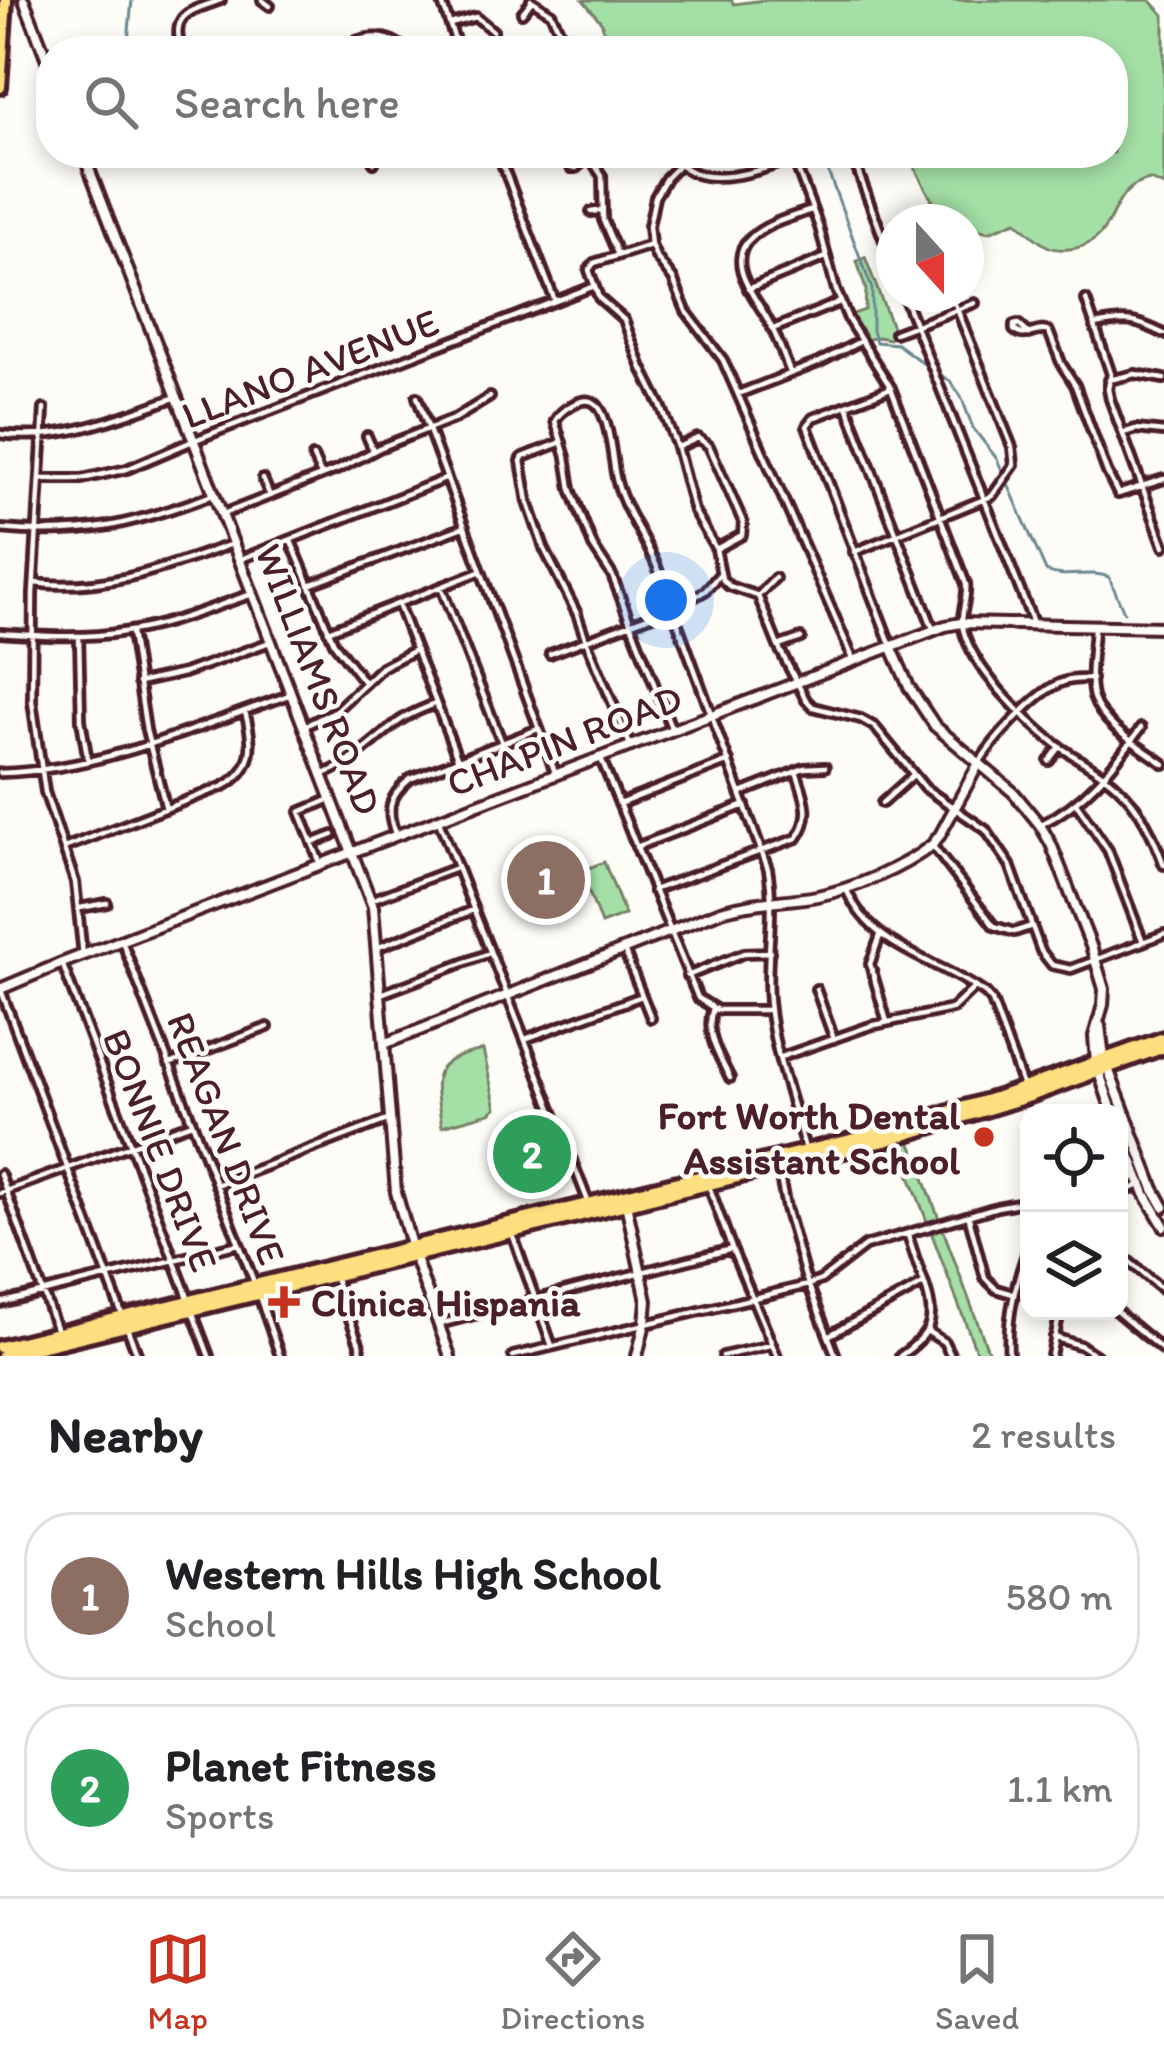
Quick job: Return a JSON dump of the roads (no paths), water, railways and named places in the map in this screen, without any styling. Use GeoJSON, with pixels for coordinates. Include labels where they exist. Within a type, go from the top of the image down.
{"type":"FeatureCollection","features":[{"type":"Feature","properties":{"kind":"main road"},"geometry":{"type":"LineString","coordinates":[[0,87],[6,0]]}},
{"type":"Feature","properties":{"kind":"main road"},"geometry":{"type":"LineString","coordinates":[[0,1346],[125,1322],[708,1179],[885,1141],[1102,1065],[1164,1038]]}},
{"type":"Feature","properties":{"kind":"main road"},"geometry":{"type":"LineString","coordinates":[[1102,1065],[1164,1047]]}},
{"type":"Feature","properties":{"kind":"main road"},"geometry":{"type":"LineString","coordinates":[[806,1156],[1025,1093]]}},
{"type":"Feature","properties":{"kind":"main road"},"geometry":{"type":"LineString","coordinates":[[885,1141],[902,1134],[906,1125]]}},
{"type":"Feature","properties":{"kind":"main road"},"geometry":{"type":"LineString","coordinates":[[3,1356],[60,1337]]}},
{"type":"Feature","properties":{"kind":"street"},"geometry":{"type":"LineString","coordinates":[[24,0],[38,36]]}},
{"type":"Feature","properties":{"kind":"street"},"geometry":{"type":"LineString","coordinates":[[179,36],[180,20],[188,13],[221,0]]}},
{"type":"Feature","properties":{"kind":"street"},"geometry":{"type":"LineString","coordinates":[[262,0],[270,6]]}},
{"type":"Feature","properties":{"kind":"street"},"geometry":{"type":"LineString","coordinates":[[441,0],[454,36]]}},
{"type":"Feature","properties":{"kind":"street"},"geometry":{"type":"LineString","coordinates":[[522,13],[531,0],[551,13],[562,36]]}},
{"type":"Feature","properties":{"kind":"street"},"geometry":{"type":"LineString","coordinates":[[450,25],[476,17],[493,31]]}},
{"type":"Feature","properties":{"kind":"street","name":"WILLIAMS ROAD"},"geometry":{"type":"LineString","coordinates":[[89,168],[371,900],[379,947],[396,1192],[450,1356]]}},
{"type":"Feature","properties":{"kind":"street"},"geometry":{"type":"LineString","coordinates":[[504,168],[555,301]]}},
{"type":"Feature","properties":{"kind":"street"},"geometry":{"type":"LineString","coordinates":[[596,168],[602,176],[605,227],[617,255]]}},
{"type":"Feature","properties":{"kind":"street"},"geometry":{"type":"LineString","coordinates":[[676,168],[655,197],[651,244],[686,311],[723,360],[854,661]]}},
{"type":"Feature","properties":{"kind":"street"},"geometry":{"type":"LineString","coordinates":[[687,168],[718,176],[766,168]]}},
{"type":"Feature","properties":{"kind":"street"},"geometry":{"type":"LineString","coordinates":[[800,168],[841,302],[891,388],[966,584],[968,599],[961,623],[970,649],[1023,713],[1134,804],[1164,865]]}},
{"type":"Feature","properties":{"kind":"street"},"geometry":{"type":"LineString","coordinates":[[857,168],[876,218]]}},
{"type":"Feature","properties":{"kind":"street"},"geometry":{"type":"LineString","coordinates":[[591,212],[603,209]]}},
{"type":"Feature","properties":{"kind":"street"},"geometry":{"type":"LineString","coordinates":[[790,372],[748,289],[740,262],[748,240],[758,232],[812,209]]}},
{"type":"Feature","properties":{"kind":"street"},"geometry":{"type":"LineString","coordinates":[[651,244],[593,263],[594,286],[603,304],[624,320],[677,447],[694,511],[716,549],[719,574],[729,586],[758,596],[803,696],[813,707],[875,727],[936,798],[986,830],[1002,852],[1045,959],[1057,968],[1071,969],[1164,934]]}},
{"type":"Feature","properties":{"kind":"street"},"geometry":{"type":"LineString","coordinates":[[748,289],[826,257]]}},
{"type":"Feature","properties":{"kind":"street","name":"LLANO AVENUE"},"geometry":{"type":"LineString","coordinates":[[40,479],[68,481],[109,474],[594,286]]}},
{"type":"Feature","properties":{"kind":"street"},"geometry":{"type":"LineString","coordinates":[[1086,300],[1111,374],[1108,393],[1164,546]]}},
{"type":"Feature","properties":{"kind":"street"},"geometry":{"type":"LineString","coordinates":[[772,329],[841,302]]}},
{"type":"Feature","properties":{"kind":"street"},"geometry":{"type":"LineString","coordinates":[[911,312],[1034,626]]}},
{"type":"Feature","properties":{"kind":"street"},"geometry":{"type":"LineString","coordinates":[[895,333],[949,312]]}},
{"type":"Feature","properties":{"kind":"street"},"geometry":{"type":"LineString","coordinates":[[854,552],[985,500],[995,494],[1014,461],[958,312]]}},
{"type":"Feature","properties":{"kind":"street"},"geometry":{"type":"LineString","coordinates":[[1095,325],[1132,320],[1164,334]]}},
{"type":"Feature","properties":{"kind":"street"},"geometry":{"type":"LineString","coordinates":[[1029,334],[1049,332],[1076,385],[1118,494],[1164,479]]}},
{"type":"Feature","properties":{"kind":"street"},"geometry":{"type":"LineString","coordinates":[[738,394],[861,341]]}},
{"type":"Feature","properties":{"kind":"street"},"geometry":{"type":"LineString","coordinates":[[1109,380],[1135,374],[1164,380]]}},
{"type":"Feature","properties":{"kind":"street"},"geometry":{"type":"LineString","coordinates":[[891,388],[813,418],[807,429],[909,687],[935,726],[1014,793],[1052,844],[1105,989],[1099,1019],[1110,1104]]}},
{"type":"Feature","properties":{"kind":"street"},"geometry":{"type":"LineString","coordinates":[[0,434],[42,436],[81,430],[178,397]]}},
{"type":"Feature","properties":{"kind":"street"},"geometry":{"type":"LineString","coordinates":[[417,397],[556,776]]}},
{"type":"Feature","properties":{"kind":"street"},"geometry":{"type":"LineString","coordinates":[[224,514],[456,418],[490,397]]}},
{"type":"Feature","properties":{"kind":"street"},"geometry":{"type":"LineString","coordinates":[[673,731],[612,575],[593,546],[571,489],[555,421],[556,415],[584,401],[598,406],[618,482],[634,525],[650,548],[763,851],[773,900],[770,1010],[806,1156]]}},
{"type":"Feature","properties":{"kind":"street"},"geometry":{"type":"LineString","coordinates":[[846,404],[934,631]]}},
{"type":"Feature","properties":{"kind":"street"},"geometry":{"type":"LineString","coordinates":[[44,409],[32,701],[48,806],[75,882],[83,955]]}},
{"type":"Feature","properties":{"kind":"street"},"geometry":{"type":"LineString","coordinates":[[1123,433],[1136,429],[1164,432]]}},
{"type":"Feature","properties":{"kind":"street"},"geometry":{"type":"LineString","coordinates":[[367,436],[373,451]]}},
{"type":"Feature","properties":{"kind":"street"},"geometry":{"type":"LineString","coordinates":[[677,447],[698,438],[709,446],[743,522],[742,535],[716,549]]}},
{"type":"Feature","properties":{"kind":"street"},"geometry":{"type":"LineString","coordinates":[[562,442],[523,457],[528,502],[631,747]]}},
{"type":"Feature","properties":{"kind":"street"},"geometry":{"type":"LineString","coordinates":[[313,457],[321,476]]}},
{"type":"Feature","properties":{"kind":"street"},"geometry":{"type":"LineString","coordinates":[[263,479],[270,496]]}},
{"type":"Feature","properties":{"kind":"street"},"geometry":{"type":"LineString","coordinates":[[241,559],[446,479]]}},
{"type":"Feature","properties":{"kind":"street"},"geometry":{"type":"LineString","coordinates":[[0,530],[90,531],[157,516],[215,494]]}},
{"type":"Feature","properties":{"kind":"street"},"geometry":{"type":"LineString","coordinates":[[308,585],[464,527]]}},
{"type":"Feature","properties":{"kind":"street"},"geometry":{"type":"LineString","coordinates":[[290,540],[328,631],[365,683]]}},
{"type":"Feature","properties":{"kind":"street"},"geometry":{"type":"LineString","coordinates":[[34,583],[125,579],[235,543]]}},
{"type":"Feature","properties":{"kind":"street"},"geometry":{"type":"LineString","coordinates":[[328,631],[480,572]]}},
{"type":"Feature","properties":{"kind":"street"},"geometry":{"type":"LineString","coordinates":[[550,654],[700,595],[719,574]]}},
{"type":"Feature","properties":{"kind":"street"},"geometry":{"type":"LineString","coordinates":[[758,596],[775,578]]}},
{"type":"Feature","properties":{"kind":"street"},"geometry":{"type":"LineString","coordinates":[[441,587],[502,743]]}},
{"type":"Feature","properties":{"kind":"street"},"geometry":{"type":"LineString","coordinates":[[0,633],[79,636],[131,631],[254,593]]}},
{"type":"Feature","properties":{"kind":"street"},"geometry":{"type":"LineString","coordinates":[[398,604],[458,760]]}},
{"type":"Feature","properties":{"kind":"street","name":"CHAPIN ROAD"},"geometry":{"type":"LineString","coordinates":[[0,989],[934,631],[961,623],[1164,627]]}},
{"type":"Feature","properties":{"kind":"street"},"geometry":{"type":"LineString","coordinates":[[1094,627],[1092,690],[1098,708],[1164,764]]}},
{"type":"Feature","properties":{"kind":"street"},"geometry":{"type":"LineString","coordinates":[[131,631],[149,744],[166,809]]}},
{"type":"Feature","properties":{"kind":"street"},"geometry":{"type":"LineString","coordinates":[[79,636],[81,720],[88,761]]}},
{"type":"Feature","properties":{"kind":"street"},"geometry":{"type":"LineString","coordinates":[[778,646],[801,638]]}},
{"type":"Feature","properties":{"kind":"street"},"geometry":{"type":"LineString","coordinates":[[138,683],[184,673],[273,641]]}},
{"type":"Feature","properties":{"kind":"street"},"geometry":{"type":"LineString","coordinates":[[305,726],[335,711],[382,667],[416,650]]}},
{"type":"Feature","properties":{"kind":"street"},"geometry":{"type":"LineString","coordinates":[[384,1044],[736,906],[846,888],[922,853],[940,835],[993,741],[1055,686],[1092,679]]}},
{"type":"Feature","properties":{"kind":"street"},"geometry":{"type":"LineString","coordinates":[[0,773],[88,761],[293,694]]}},
{"type":"Feature","properties":{"kind":"street"},"geometry":{"type":"LineString","coordinates":[[324,774],[362,753],[400,720],[436,703]]}},
{"type":"Feature","properties":{"kind":"street"},"geometry":{"type":"LineString","coordinates":[[64,848],[240,777],[249,757],[245,711]]}},
{"type":"Feature","properties":{"kind":"street"},"geometry":{"type":"LineString","coordinates":[[1040,825],[1076,803],[1105,776],[1141,728]]}},
{"type":"Feature","properties":{"kind":"street"},"geometry":{"type":"LineString","coordinates":[[396,836],[388,810],[395,793],[410,779],[539,729]]}},
{"type":"Feature","properties":{"kind":"street"},"geometry":{"type":"LineString","coordinates":[[1049,761],[1060,747]]}},
{"type":"Feature","properties":{"kind":"street"},"geometry":{"type":"LineString","coordinates":[[601,759],[698,998],[713,1008],[730,1011],[770,1010]]}},
{"type":"Feature","properties":{"kind":"street"},"geometry":{"type":"LineString","coordinates":[[619,804],[729,761]]}},
{"type":"Feature","properties":{"kind":"street"},"geometry":{"type":"LineString","coordinates":[[741,793],[810,766],[825,767]]}},
{"type":"Feature","properties":{"kind":"street"},"geometry":{"type":"LineString","coordinates":[[653,890],[793,841],[804,828],[808,812],[796,771]]}},
{"type":"Feature","properties":{"kind":"street"},"geometry":{"type":"LineString","coordinates":[[882,803],[914,775]]}},
{"type":"Feature","properties":{"kind":"street"},"geometry":{"type":"LineString","coordinates":[[321,865],[300,812],[333,798]]}},
{"type":"Feature","properties":{"kind":"street"},"geometry":{"type":"LineString","coordinates":[[1076,803],[1108,850],[1143,942]]}},
{"type":"Feature","properties":{"kind":"street"},"geometry":{"type":"LineString","coordinates":[[636,847],[745,805]]}},
{"type":"Feature","properties":{"kind":"street"},"geometry":{"type":"LineString","coordinates":[[439,820],[590,1208]]}},
{"type":"Feature","properties":{"kind":"street"},"geometry":{"type":"LineString","coordinates":[[312,842],[333,835]]}},
{"type":"Feature","properties":{"kind":"street"},"geometry":{"type":"LineString","coordinates":[[932,845],[994,926],[1014,932],[1032,926]]}},
{"type":"Feature","properties":{"kind":"street"},"geometry":{"type":"LineString","coordinates":[[371,900],[457,868]]}},
{"type":"Feature","properties":{"kind":"street"},"geometry":{"type":"LineString","coordinates":[[846,888],[861,917],[880,935],[975,986],[992,1001],[1025,1093]]}},
{"type":"Feature","properties":{"kind":"street"},"geometry":{"type":"LineString","coordinates":[[80,908],[107,903]]}},
{"type":"Feature","properties":{"kind":"street"},"geometry":{"type":"LineString","coordinates":[[379,947],[473,910]]}},
{"type":"Feature","properties":{"kind":"street"},"geometry":{"type":"LineString","coordinates":[[880,935],[870,964],[887,1022]]}},
{"type":"Feature","properties":{"kind":"street","name":"REAGAN DRIVE"},"geometry":{"type":"LineString","coordinates":[[122,941],[280,1356]]}},
{"type":"Feature","properties":{"kind":"street"},"geometry":{"type":"LineString","coordinates":[[624,950],[651,1018]]}},
{"type":"Feature","properties":{"kind":"street"},"geometry":{"type":"LineString","coordinates":[[381,994],[490,952]]}},
{"type":"Feature","properties":{"kind":"street"},"geometry":{"type":"LineString","coordinates":[[687,976],[743,952],[770,952]]}},
{"type":"Feature","properties":{"kind":"street","name":"BONNIE DRIVE"},"geometry":{"type":"LineString","coordinates":[[62,963],[209,1356]]}},
{"type":"Feature","properties":{"kind":"street"},"geometry":{"type":"LineString","coordinates":[[781,1057],[887,1022],[952,1009],[975,986]]}},
{"type":"Feature","properties":{"kind":"street"},"geometry":{"type":"LineString","coordinates":[[0,989],[138,1356]]}},
{"type":"Feature","properties":{"kind":"street"},"geometry":{"type":"LineString","coordinates":[[816,989],[834,1039]]}},
{"type":"Feature","properties":{"kind":"street"},"geometry":{"type":"LineString","coordinates":[[525,1039],[642,996]]}},
{"type":"Feature","properties":{"kind":"street"},"geometry":{"type":"LineString","coordinates":[[713,1008],[710,1033],[730,1078]]}},
{"type":"Feature","properties":{"kind":"street"},"geometry":{"type":"LineString","coordinates":[[170,1064],[268,1027]]}},
{"type":"Feature","properties":{"kind":"street"},"geometry":{"type":"LineString","coordinates":[[1102,1065],[1121,1104]]}},
{"type":"Feature","properties":{"kind":"street"},"geometry":{"type":"LineString","coordinates":[[1105,1092],[1113,1104]]}},
{"type":"Feature","properties":{"kind":"street"},"geometry":{"type":"LineString","coordinates":[[216,1185],[390,1119]]}},
{"type":"Feature","properties":{"kind":"street"},"geometry":{"type":"LineString","coordinates":[[1128,1121],[1164,1226]]}},
{"type":"Feature","properties":{"kind":"street"},"geometry":{"type":"LineString","coordinates":[[3,1192],[192,1122]]}},
{"type":"Feature","properties":{"kind":"street"},"geometry":{"type":"LineString","coordinates":[[1128,1136],[1141,1155]]}},
{"type":"Feature","properties":{"kind":"street"},"geometry":{"type":"LineString","coordinates":[[1128,1152],[1136,1173],[1164,1208]]}},
{"type":"Feature","properties":{"kind":"street"},"geometry":{"type":"LineString","coordinates":[[777,1163],[808,1285],[836,1356]]}},
{"type":"Feature","properties":{"kind":"street"},"geometry":{"type":"LineString","coordinates":[[1128,1184],[1136,1173]]}},
{"type":"Feature","properties":{"kind":"street"},"geometry":{"type":"LineString","coordinates":[[0,1174],[67,1356]]}},
{"type":"Feature","properties":{"kind":"street"},"geometry":{"type":"LineString","coordinates":[[708,1179],[777,1356]]}},
{"type":"Feature","properties":{"kind":"street"},"geometry":{"type":"LineString","coordinates":[[1128,1191],[1146,1183]]}},
{"type":"Feature","properties":{"kind":"street"},"geometry":{"type":"LineString","coordinates":[[625,1200],[647,1295],[637,1356]]}},
{"type":"Feature","properties":{"kind":"street"},"geometry":{"type":"LineString","coordinates":[[513,1356],[808,1285],[856,1251],[1020,1203]]}},
{"type":"Feature","properties":{"kind":"street"},"geometry":{"type":"LineString","coordinates":[[968,1215],[985,1278],[996,1289],[1013,1294]]}},
{"type":"Feature","properties":{"kind":"street"},"geometry":{"type":"LineString","coordinates":[[510,1227],[552,1346]]}},
{"type":"Feature","properties":{"kind":"street"},"geometry":{"type":"LineString","coordinates":[[900,1356],[921,1341],[932,1312],[908,1234]]}},
{"type":"Feature","properties":{"kind":"street"},"geometry":{"type":"LineString","coordinates":[[0,1303],[239,1244]]}},
{"type":"Feature","properties":{"kind":"street"},"geometry":{"type":"LineString","coordinates":[[439,1324],[732,1249]]}},
{"type":"Feature","properties":{"kind":"street"},"geometry":{"type":"LineString","coordinates":[[1128,1261],[1164,1291]]}},
{"type":"Feature","properties":{"kind":"street"},"geometry":{"type":"LineString","coordinates":[[333,1271],[361,1356]]}},
{"type":"Feature","properties":{"kind":"street"},"geometry":{"type":"LineString","coordinates":[[1010,1356],[1007,1331],[1020,1273]]}},
{"type":"Feature","properties":{"kind":"street"},"geometry":{"type":"LineString","coordinates":[[828,1336],[924,1283]]}},
{"type":"Feature","properties":{"kind":"street"},"geometry":{"type":"LineString","coordinates":[[1051,1356],[1058,1320]]}},
{"type":"Feature","properties":{"kind":"street"},"geometry":{"type":"LineString","coordinates":[[1127,1320],[1164,1351]]}},
{"type":"Feature","properties":{"kind":"street"},"geometry":{"type":"LineString","coordinates":[[927,1330],[944,1342],[951,1356]]}},
{"type":"Feature","properties":{"kind":"street"},"geometry":{"type":"LineString","coordinates":[[1054,1337],[1097,1356]]}},
{"type":"Feature","properties":{"kind":"street"},"geometry":{"type":"LineString","coordinates":[[723,1356],[772,1344]]}},
{"type":"Feature","properties":{"kind":"waterway"},"geometry":{"type":"LineString","coordinates":[[128,36],[132,0]]}},
{"type":"Feature","properties":{"kind":"waterway"},"geometry":{"type":"LineString","coordinates":[[827,168],[872,289],[876,342],[897,344],[928,367]]}},
{"type":"Feature","properties":{"kind":"waterway"},"geometry":{"type":"LineString","coordinates":[[936,372],[961,396],[973,428],[997,459],[1046,571],[1109,577],[1124,612]]}},
{"type":"Feature","properties":{"kind":"place","name":"Western Hills High School"},"geometry":{"type":"Point","coordinates":[546,880]}},
{"type":"Feature","properties":{"kind":"place","name":"Fort Worth Dental Assistant School"},"geometry":{"type":"Point","coordinates":[984,1137]}},
{"type":"Feature","properties":{"kind":"place","name":"Planet Fitness"},"geometry":{"type":"Point","coordinates":[532,1154]}},
{"type":"Feature","properties":{"kind":"place","name":"Clinica Hispania"},"geometry":{"type":"Point","coordinates":[284,1302]}}]}
